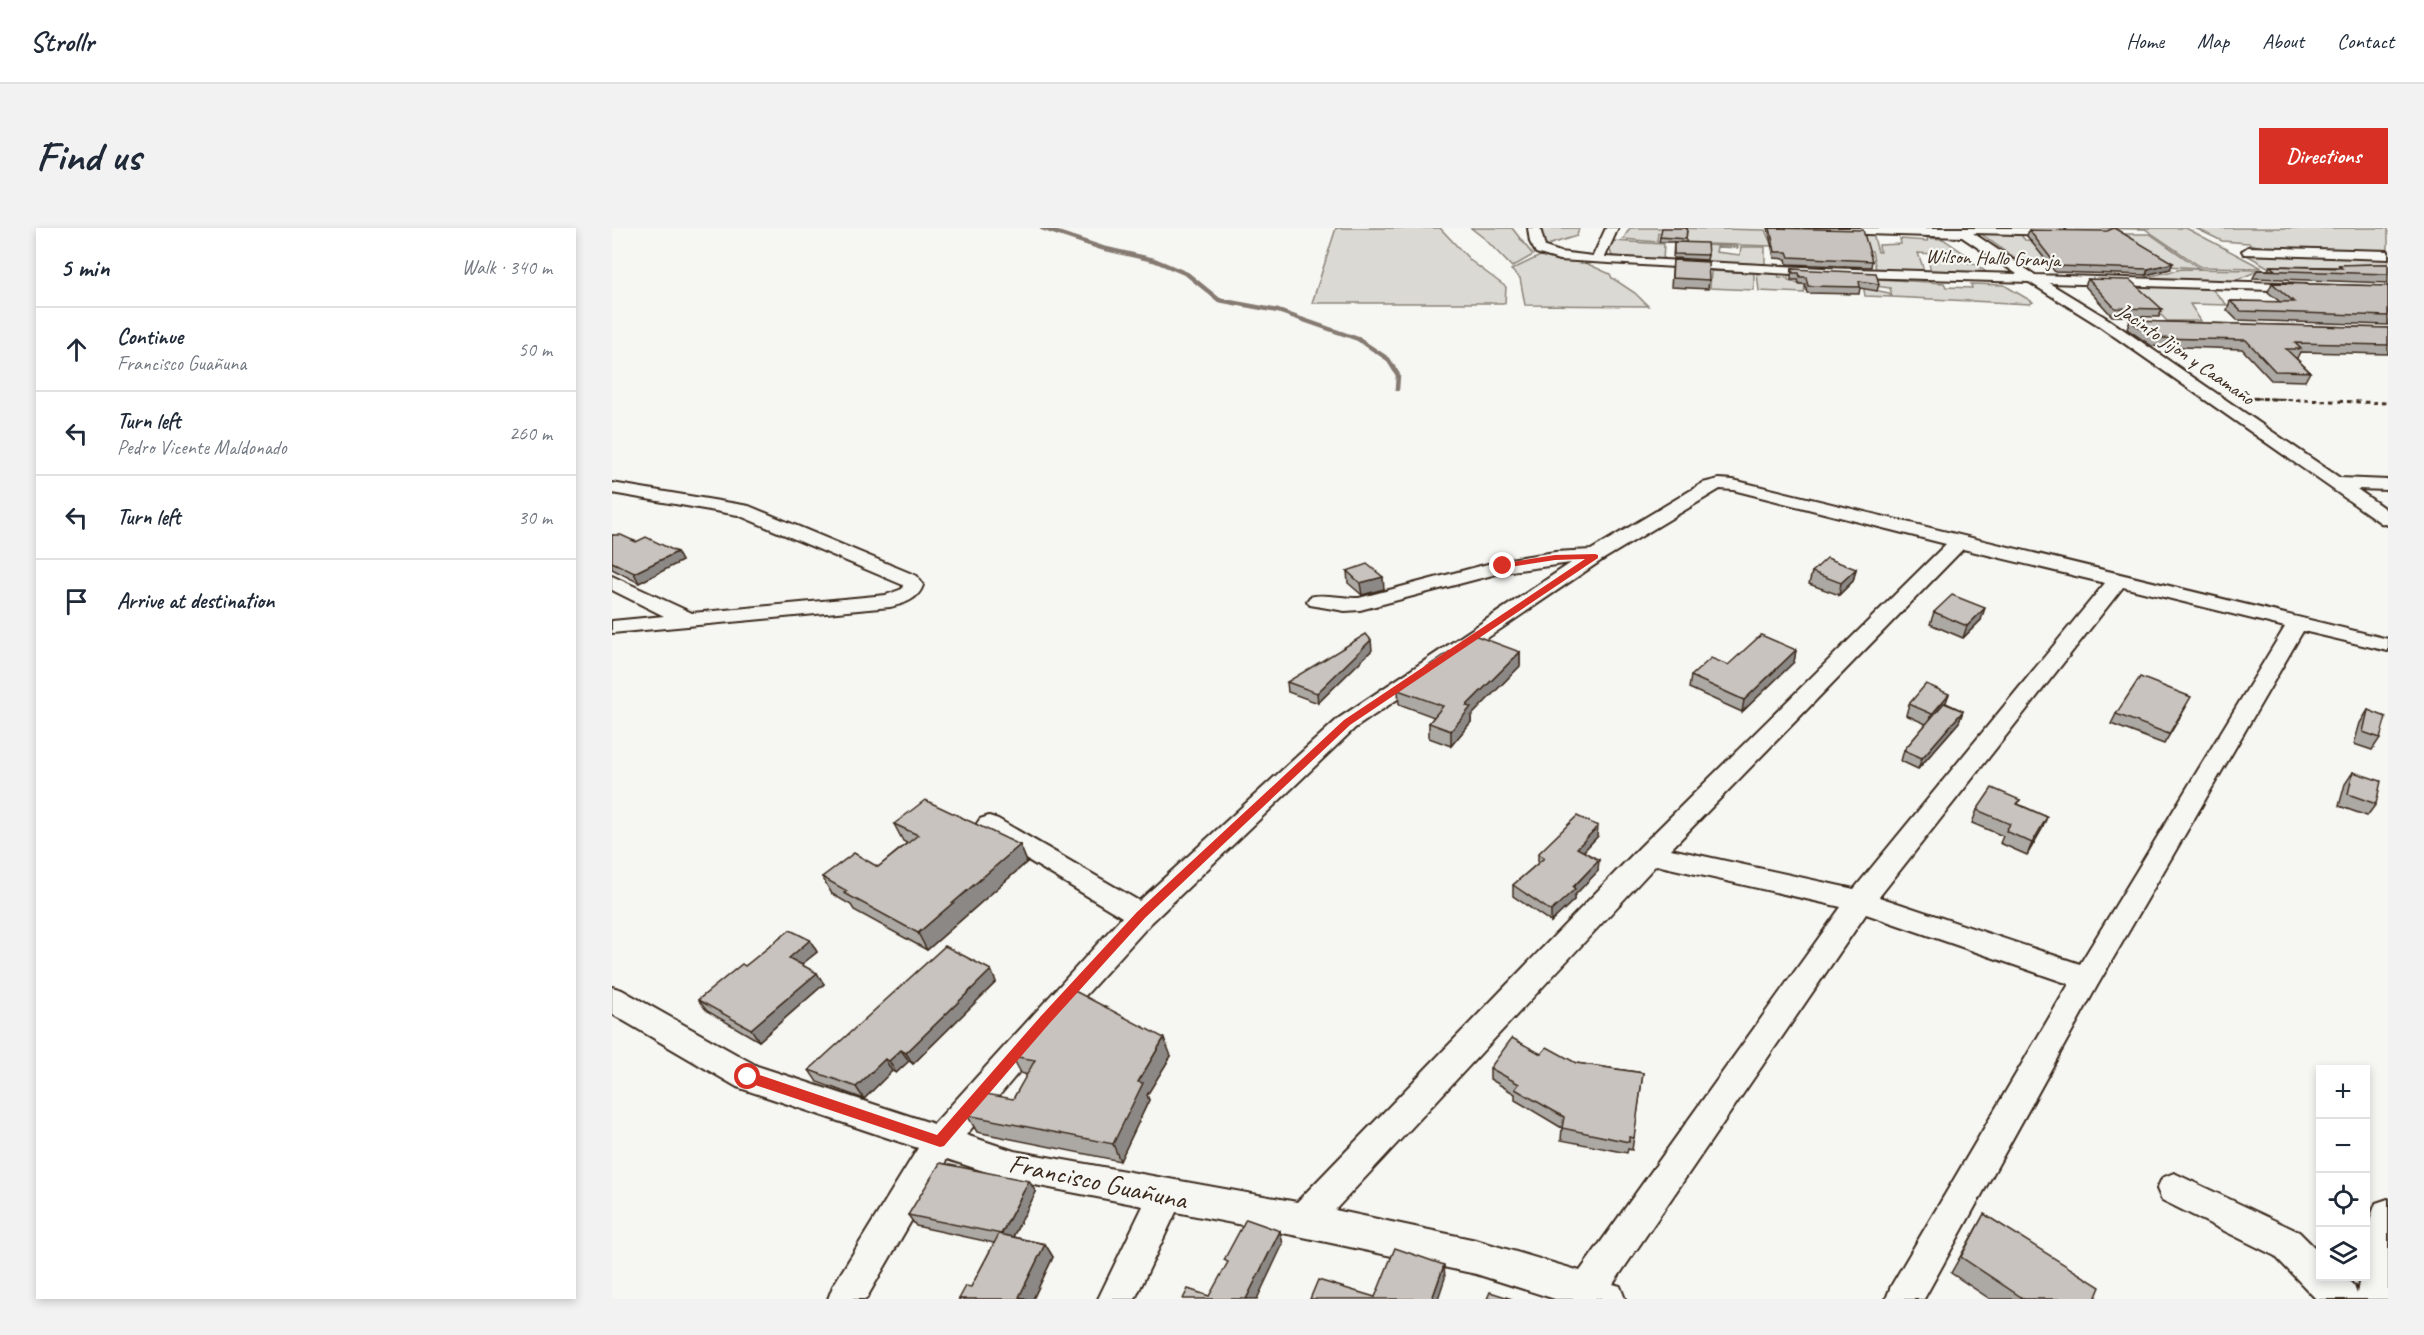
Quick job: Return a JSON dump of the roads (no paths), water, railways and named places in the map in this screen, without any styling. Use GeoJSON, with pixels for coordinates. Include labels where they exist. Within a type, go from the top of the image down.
{"type":"FeatureCollection","features":[{"type":"Feature","properties":{"kind":"street","name":"Wilson Hallo Granja"},"geometry":{"type":"LineString","coordinates":[[1534,228],[1540,250],[1559,256],[1597,260],[2032,279],[2317,287]]}},
{"type":"Feature","properties":{"kind":"street"},"geometry":{"type":"LineString","coordinates":[[1597,260],[1612,228]]}},
{"type":"Feature","properties":{"kind":"street"},"geometry":{"type":"LineString","coordinates":[[1803,228],[2078,232]]}},
{"type":"Feature","properties":{"kind":"street","name":"Jacinto Jijon y Caamaño"},"geometry":{"type":"LineString","coordinates":[[1960,230],[2032,279],[2103,322],[2388,519]]}},
{"type":"Feature","properties":{"kind":"street"},"geometry":{"type":"LineString","coordinates":[[2248,251],[2388,255]]}},
{"type":"Feature","properties":{"kind":"street"},"geometry":{"type":"LineString","coordinates":[[2103,322],[2127,323]]}},
{"type":"Feature","properties":{"kind":"street"},"geometry":{"type":"LineString","coordinates":[[2336,483],[2388,485]]}},
{"type":"Feature","properties":{"kind":"street"},"geometry":{"type":"LineString","coordinates":[[846,1299],[940,1141],[1045,1020],[1141,915],[1347,723],[1595,556],[1709,487],[1719,484],[1733,485],[2388,645]]}},
{"type":"Feature","properties":{"kind":"street"},"geometry":{"type":"LineString","coordinates":[[612,488],[742,510],[910,580],[913,585],[911,592],[890,601],[612,627]]}},
{"type":"Feature","properties":{"kind":"street"},"geometry":{"type":"LineString","coordinates":[[1303,1220],[1649,854],[1829,669],[1959,542]]}},
{"type":"Feature","properties":{"kind":"street"},"geometry":{"type":"LineString","coordinates":[[1317,601],[1345,605],[1360,604],[1503,566],[1555,558],[1595,556]]}},
{"type":"Feature","properties":{"kind":"street"},"geometry":{"type":"LineString","coordinates":[[1597,1295],[1860,901],[2118,580]]}},
{"type":"Feature","properties":{"kind":"street"},"geometry":{"type":"LineString","coordinates":[[612,582],[692,621]]}},
{"type":"Feature","properties":{"kind":"street"},"geometry":{"type":"LineString","coordinates":[[1904,1299],[2087,978],[2297,624]]}},
{"type":"Feature","properties":{"kind":"street"},"geometry":{"type":"LineString","coordinates":[[989,825],[1141,915]]}},
{"type":"Feature","properties":{"kind":"street"},"geometry":{"type":"LineString","coordinates":[[1649,854],[1860,901],[2087,978]]}},
{"type":"Feature","properties":{"kind":"street","name":"Francisco Guañuna"},"geometry":{"type":"LineString","coordinates":[[612,999],[748,1077],[1014,1166],[1303,1220],[1476,1257],[1597,1295]]}},
{"type":"Feature","properties":{"kind":"street"},"geometry":{"type":"LineString","coordinates":[[2174,1189],[2287,1244],[2341,1299]]}},
{"type":"Feature","properties":{"kind":"street"},"geometry":{"type":"LineString","coordinates":[[1116,1299],[1166,1196]]}},
{"type":"Feature","properties":{"kind":"street"},"geometry":{"type":"LineString","coordinates":[[2374,1299],[2388,1215]]}},
{"type":"Feature","properties":{"kind":"waterway"},"geometry":{"type":"LineString","coordinates":[[1042,228],[1102,248],[1154,260],[1187,274],[1219,300],[1278,311],[1358,339],[1388,359],[1398,375],[1397,389]]}}]}
